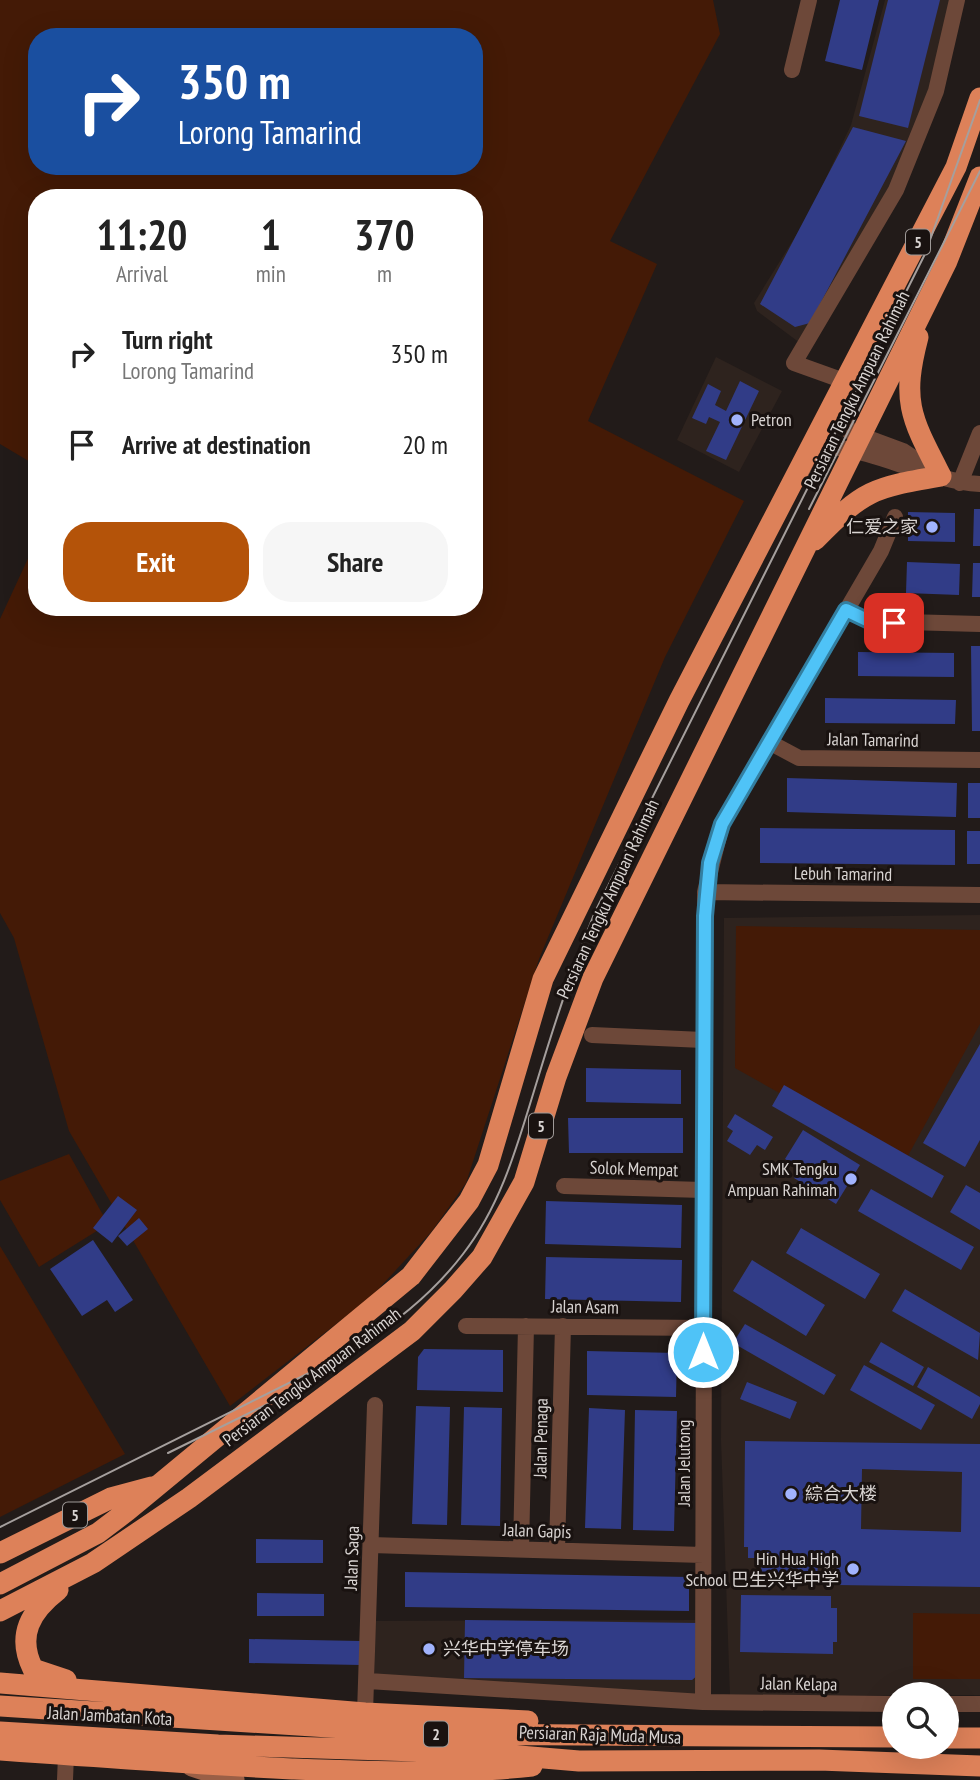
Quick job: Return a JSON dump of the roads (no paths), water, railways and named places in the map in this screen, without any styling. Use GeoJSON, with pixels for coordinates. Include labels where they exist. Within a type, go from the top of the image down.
{"type":"FeatureCollection","features":[{"type":"Feature","properties":{"kind":"highway","name":"Persiaran Tengku Ampuan Rahimah"},"geometry":{"type":"LineString","coordinates":[[154,1486],[411,1276],[469,1200],[488,1165],[543,979],[679,701],[844,388],[956,167],[980,98]]}},
{"type":"Feature","properties":{"kind":"highway","name":"Persiaran Tengku Ampuan Rahimah"},"geometry":{"type":"LineString","coordinates":[[0,1611],[93,1563],[263,1444],[412,1331],[482,1257],[524,1182],[556,1077],[593,978],[947,261],[980,177]]}},
{"type":"Feature","properties":{"kind":"highway"},"geometry":{"type":"LineString","coordinates":[[804,552],[850,504],[864,494],[887,485],[951,480],[916,424],[908,392],[909,374],[918,337],[947,261]]}},
{"type":"Feature","properties":{"kind":"highway","name":"5"},"geometry":{"type":"LineString","coordinates":[[0,1553],[111,1497],[154,1486]]}},
{"type":"Feature","properties":{"kind":"highway","name":"5"},"geometry":{"type":"LineString","coordinates":[[0,1584],[98,1533],[154,1486]]}},
{"type":"Feature","properties":{"kind":"highway"},"geometry":{"type":"LineString","coordinates":[[93,1563],[38,1606],[27,1623],[26,1656],[33,1669],[61,1680],[199,1697]]}},
{"type":"Feature","properties":{"kind":"highway"},"geometry":{"type":"LineString","coordinates":[[0,1683],[199,1697],[365,1713],[556,1723],[667,1736]]}},
{"type":"Feature","properties":{"kind":"highway","name":"Jalan Jambatan Kota"},"geometry":{"type":"LineString","coordinates":[[0,1706],[205,1720]]}},
{"type":"Feature","properties":{"kind":"highway","name":"Persiaran Raja Muda Musa"},"geometry":{"type":"LineString","coordinates":[[205,1720],[438,1734],[882,1737]]}},
{"type":"Feature","properties":{"kind":"highway","name":"Jalan Jambatan Kota"},"geometry":{"type":"LineString","coordinates":[[0,1732],[218,1745]]}},
{"type":"Feature","properties":{"kind":"highway"},"geometry":{"type":"LineString","coordinates":[[959,1738],[980,1738]]}},
{"type":"Feature","properties":{"kind":"highway","name":"Persiaran Raja Muda Musa"},"geometry":{"type":"LineString","coordinates":[[218,1745],[483,1753],[579,1761],[819,1760],[980,1766]]}},
{"type":"Feature","properties":{"kind":"highway"},"geometry":{"type":"LineString","coordinates":[[0,1750],[185,1764],[407,1774],[482,1772],[579,1761]]}},
{"type":"Feature","properties":{"kind":"street"},"geometry":{"type":"LineString","coordinates":[[792,70],[809,0]]}},
{"type":"Feature","properties":{"kind":"street"},"geometry":{"type":"LineString","coordinates":[[856,442],[844,424],[844,388],[794,363],[896,190],[936,91],[957,0]]}},
{"type":"Feature","properties":{"kind":"street"},"geometry":{"type":"LineString","coordinates":[[951,480],[980,433]]}},
{"type":"Feature","properties":{"kind":"street"},"geometry":{"type":"LineString","coordinates":[[794,480],[831,447],[856,442],[951,480],[980,484]]}},
{"type":"Feature","properties":{"kind":"street","name":"Jalan Jelutong"},"geometry":{"type":"LineString","coordinates":[[703,1702],[705,892],[722,824],[880,551],[895,517]]}},
{"type":"Feature","properties":{"kind":"street"},"geometry":{"type":"LineString","coordinates":[[846,610],[869,621],[980,624]]}},
{"type":"Feature","properties":{"kind":"street","name":"Jalan Tamarind"},"geometry":{"type":"LineString","coordinates":[[769,743],[799,758],[980,760]]}},
{"type":"Feature","properties":{"kind":"street","name":"Lebuh Tamarind"},"geometry":{"type":"LineString","coordinates":[[705,892],[980,895]]}},
{"type":"Feature","properties":{"kind":"street"},"geometry":{"type":"LineString","coordinates":[[592,1035],[703,1040]]}},
{"type":"Feature","properties":{"kind":"street","name":"Solok Mempat"},"geometry":{"type":"LineString","coordinates":[[564,1186],[703,1190]]}},
{"type":"Feature","properties":{"kind":"street","name":"Jalan Asam"},"geometry":{"type":"LineString","coordinates":[[467,1326],[703,1328]]}},
{"type":"Feature","properties":{"kind":"street"},"geometry":{"type":"LineString","coordinates":[[521,1549],[526,1326]]}},
{"type":"Feature","properties":{"kind":"street","name":"Jalan Penaga"},"geometry":{"type":"LineString","coordinates":[[557,1550],[563,1326]]}},
{"type":"Feature","properties":{"kind":"street","name":"Jalan Saga"},"geometry":{"type":"LineString","coordinates":[[365,1713],[375,1405]]}},
{"type":"Feature","properties":{"kind":"street","name":"Jalan Gapis"},"geometry":{"type":"LineString","coordinates":[[371,1545],[703,1555]]}},
{"type":"Feature","properties":{"kind":"street","name":"Jalan Kelapa"},"geometry":{"type":"LineString","coordinates":[[368,1681],[703,1702],[882,1704]]}},
{"type":"Feature","properties":{"kind":"street"},"geometry":{"type":"LineString","coordinates":[[959,1704],[980,1704]]}},
{"type":"Feature","properties":{"kind":"street"},"geometry":{"type":"LineString","coordinates":[[65,1780],[66,1755]]}},
{"type":"Feature","properties":{"kind":"street"},"geometry":{"type":"LineString","coordinates":[[185,1764],[234,1780]]}},
{"type":"Feature","properties":{"kind":"tram line"},"geometry":{"type":"LineString","coordinates":[[0,1527],[347,1354],[424,1297],[451,1269],[477,1234],[508,1170],[565,994],[595,912],[925,254],[980,100]]}},
{"type":"Feature","properties":{"kind":"tram line"},"geometry":{"type":"LineString","coordinates":[[809,509],[980,171]]}},
{"type":"Feature","properties":{"kind":"tram line"},"geometry":{"type":"LineString","coordinates":[[168,1453],[334,1371]]}},
{"type":"Feature","properties":{"kind":"place","name":"Petron"},"geometry":{"type":"Point","coordinates":[737,420]}},
{"type":"Feature","properties":{"kind":"place","name":"仁爱之家"},"geometry":{"type":"Point","coordinates":[932,527]}},
{"type":"Feature","properties":{"kind":"place","name":"SMK Tengku Ampuan Rahimah"},"geometry":{"type":"Point","coordinates":[851,1179]}},
{"type":"Feature","properties":{"kind":"place","name":"綜合大楼"},"geometry":{"type":"Point","coordinates":[791,1494]}},
{"type":"Feature","properties":{"kind":"place","name":"Hin Hua High School 巴生兴华中学"},"geometry":{"type":"Point","coordinates":[853,1569]}},
{"type":"Feature","properties":{"kind":"place","name":"兴华中学停车场"},"geometry":{"type":"Point","coordinates":[429,1649]}}]}
